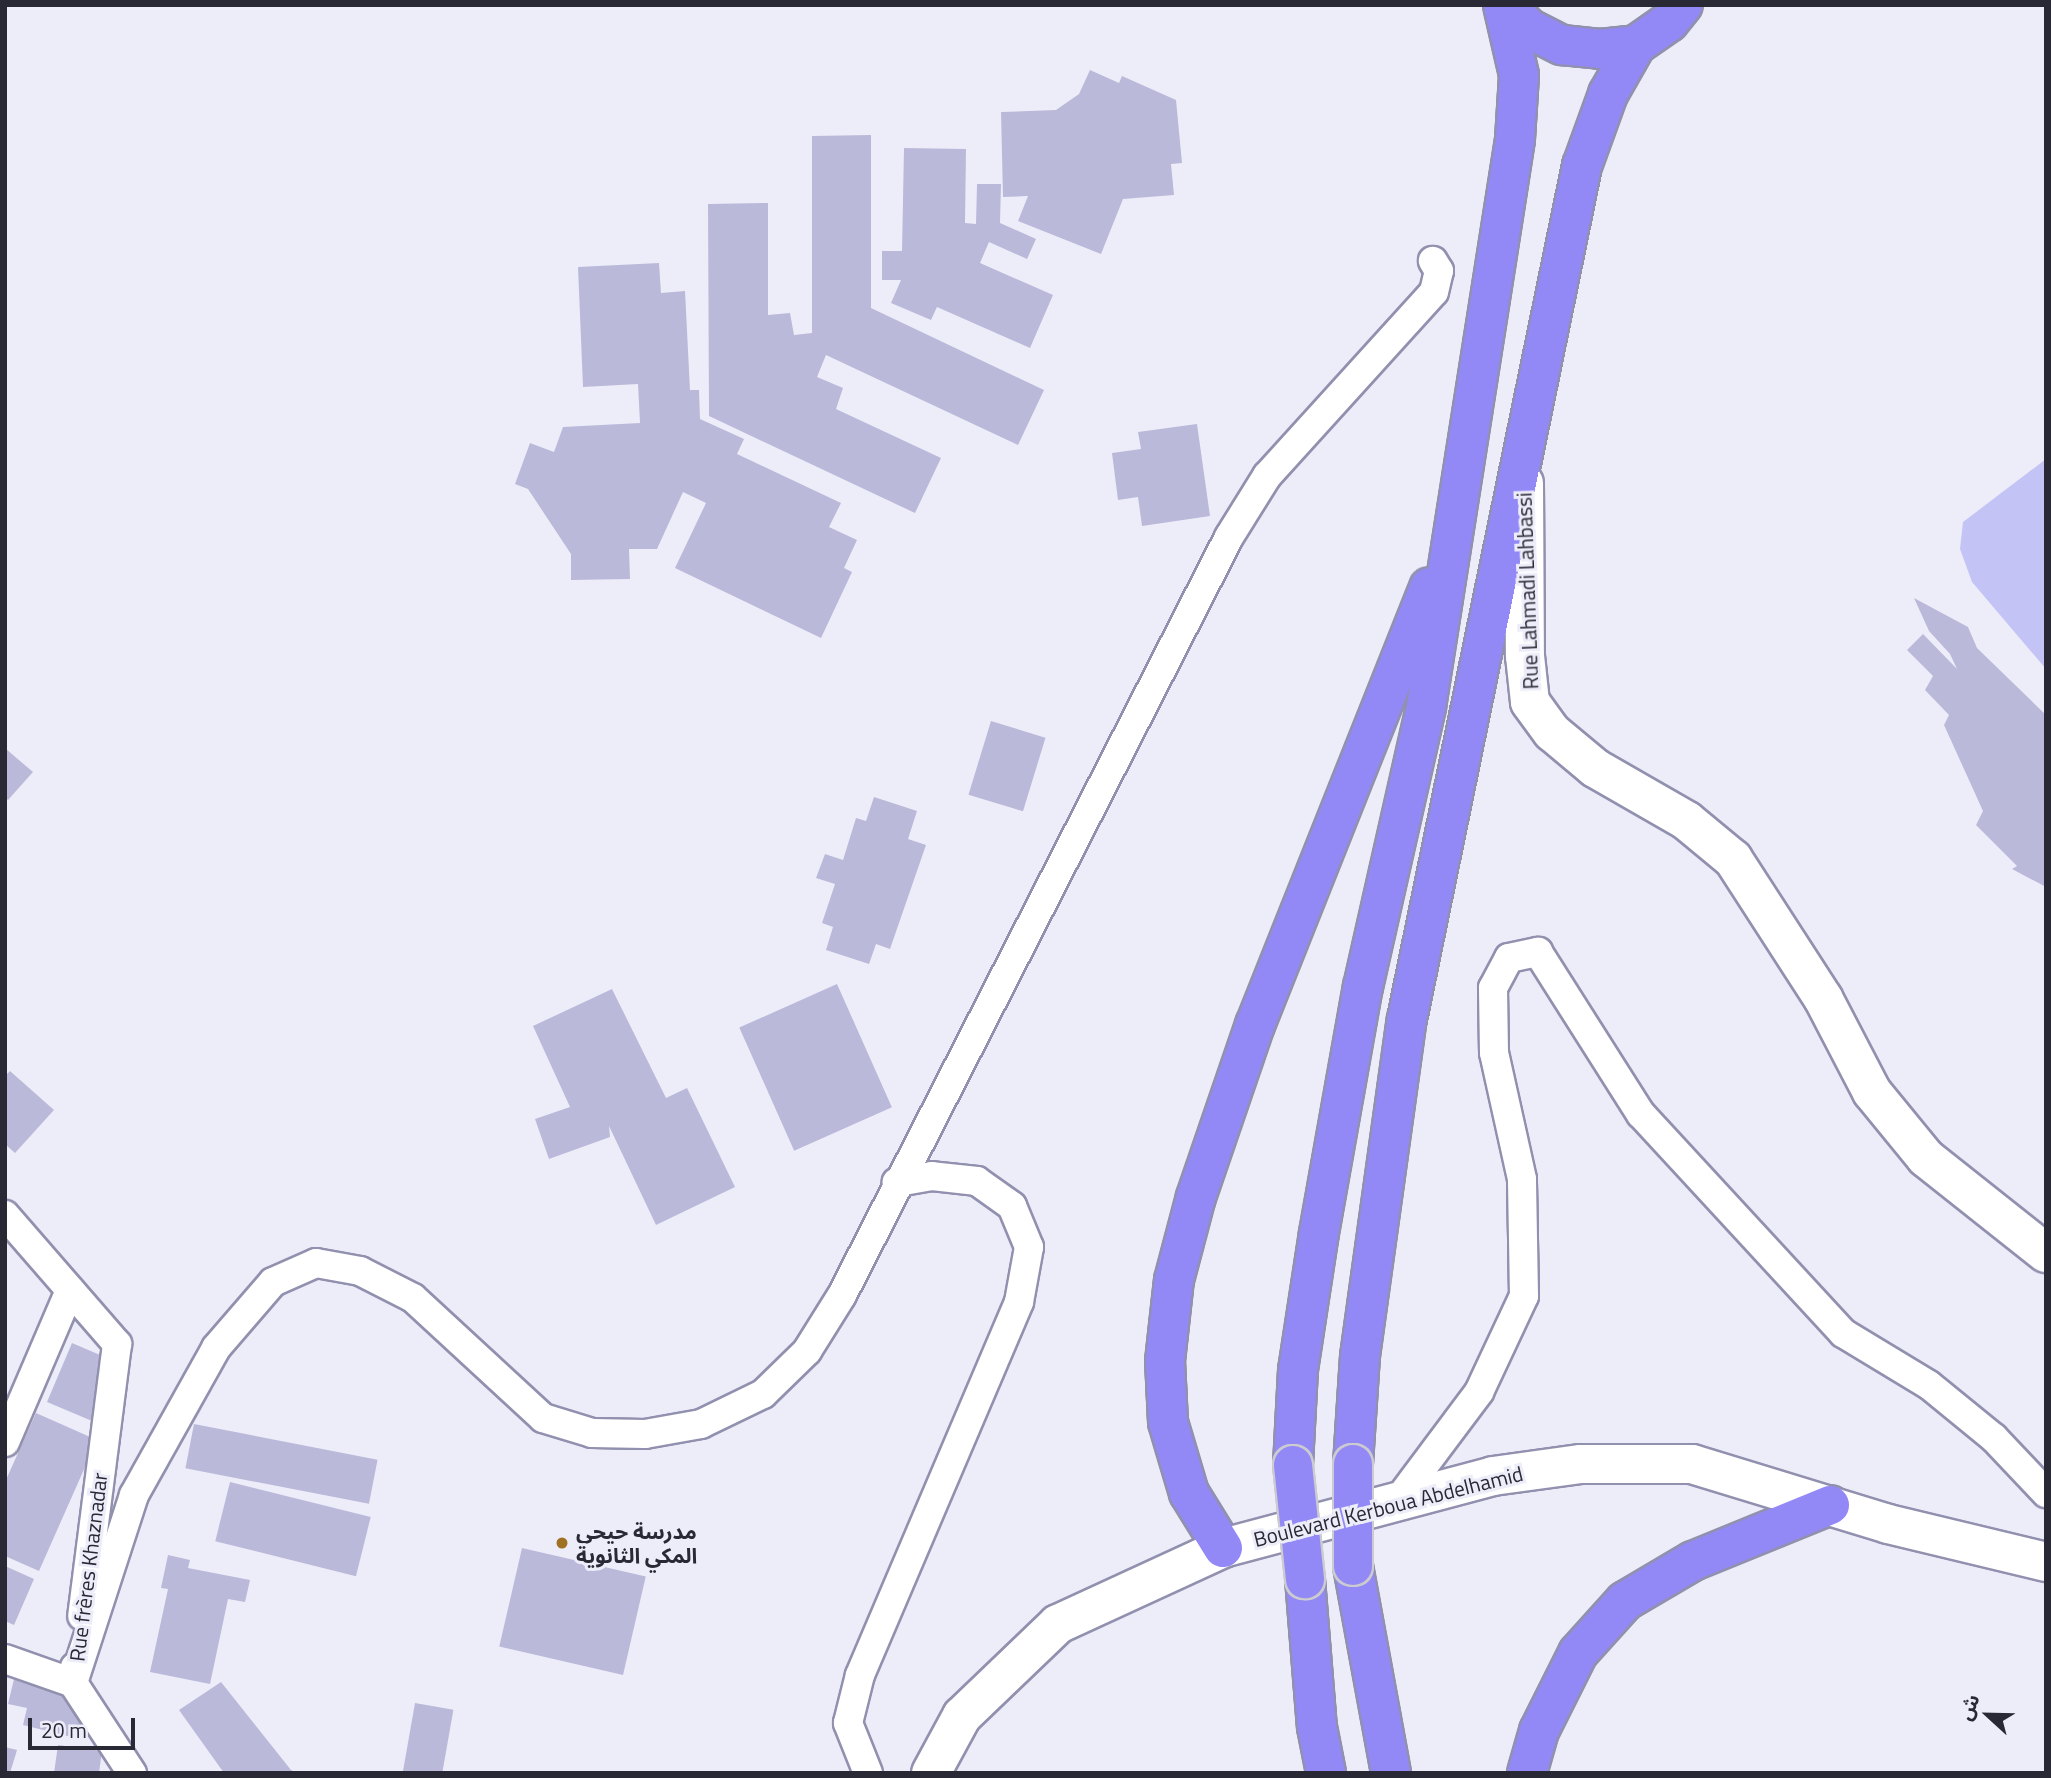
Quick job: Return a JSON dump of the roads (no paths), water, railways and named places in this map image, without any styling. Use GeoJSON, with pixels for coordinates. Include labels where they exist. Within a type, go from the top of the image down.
{"type":"FeatureCollection","features":[{"type":"Feature","properties":{"kind":"highway"},"geometry":{"type":"LineString","coordinates":[[1504,5],[1528,28],[1562,45],[1600,49],[1636,44],[1669,22],[1683,5]]}},
{"type":"Feature","properties":{"kind":"highway"},"geometry":{"type":"LineString","coordinates":[[1326,1773],[1317,1727],[1293,1465],[1298,1370],[1319,1233],[1363,987],[1426,707],[1515,139],[1518,75],[1504,5]]}},
{"type":"Feature","properties":{"kind":"highway"},"geometry":{"type":"LineString","coordinates":[[1391,1773],[1353,1566],[1353,1464],[1360,1356],[1407,1019],[1582,166],[1608,93],[1636,44]]}},
{"type":"Feature","properties":{"kind":"highway"},"geometry":{"type":"LineString","coordinates":[[1223,1548],[1189,1493],[1168,1422],[1165,1361],[1174,1280],[1196,1197],[1255,1026],[1454,523]]}},
{"type":"Feature","properties":{"kind":"highway"},"geometry":{"type":"LineString","coordinates":[[1527,1773],[1539,1731],[1578,1653],[1625,1601],[1693,1561],[1830,1505]]}},
{"type":"Feature","properties":{"kind":"main road","name":"Rue Lahmadi Lahbassi"},"geometry":{"type":"LineString","coordinates":[[1523,450],[1525,656],[1530,702],[1552,732],[1595,768],[1687,821],[1733,859],[1823,998],[1872,1092],[1926,1158],[2046,1253]]}},
{"type":"Feature","properties":{"kind":"main road","name":"Boulevard Kerboua Abdelhamid"},"geometry":{"type":"LineString","coordinates":[[931,1773],[962,1716],[1058,1624],[1223,1548],[1493,1476],[1581,1464],[1692,1464],[1830,1505],[2046,1562]]}},
{"type":"Feature","properties":{"kind":"street"},"geometry":{"type":"LineString","coordinates":[[5,1658],[73,1683],[134,1496],[216,1348],[273,1282],[316,1263],[360,1271],[413,1298],[543,1418],[592,1433],[645,1434],[701,1424],[763,1394],[807,1351],[842,1295],[897,1182],[1229,537],[1267,476],[1434,292],[1439,271],[1433,261]]}},
{"type":"Feature","properties":{"kind":"street"},"geometry":{"type":"LineString","coordinates":[[1399,1499],[1479,1392],[1524,1296],[1522,1179],[1494,1053],[1493,988],[1509,958],[1538,952],[1641,1114],[1843,1333],[1929,1385],[1994,1438],[2046,1493]]}},
{"type":"Feature","properties":{"kind":"street"},"geometry":{"type":"LineString","coordinates":[[868,1773],[848,1723],[860,1675],[1019,1302],[1029,1247],[1012,1206],[977,1181],[932,1176],[897,1182]]}},
{"type":"Feature","properties":{"kind":"street"},"geometry":{"type":"LineString","coordinates":[[5,1216],[70,1290],[5,1442]]}},
{"type":"Feature","properties":{"kind":"street","name":"Rue frères Khaznadar"},"geometry":{"type":"LineString","coordinates":[[70,1290],[117,1344],[73,1683],[132,1773]]}},
{"type":"Feature","properties":{"kind":"place","name":"مدرسة حيحي المكي الثانوية"},"geometry":{"type":"Point","coordinates":[562,1543]}}]}
